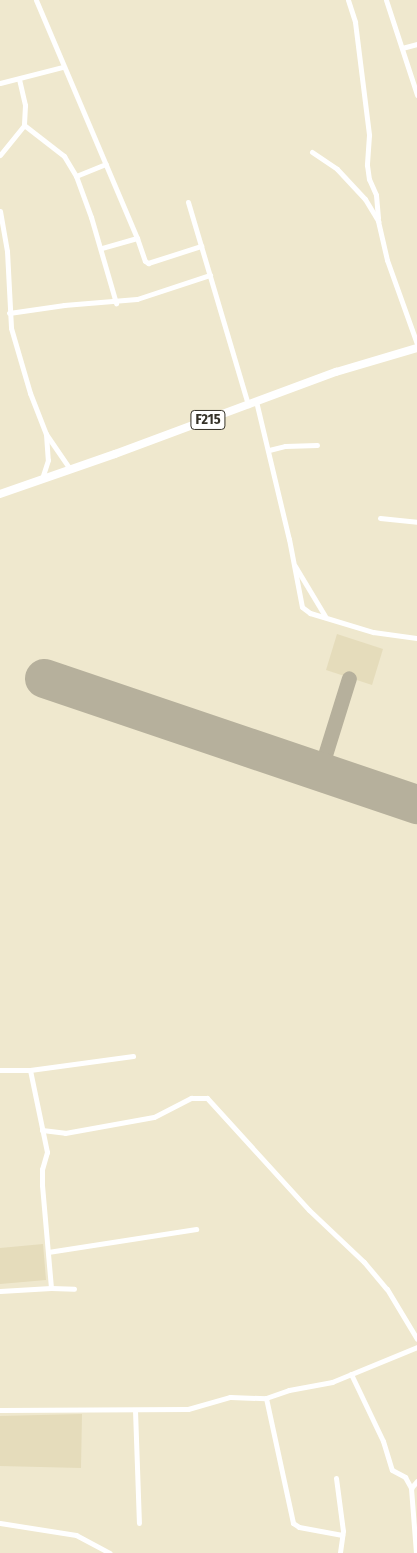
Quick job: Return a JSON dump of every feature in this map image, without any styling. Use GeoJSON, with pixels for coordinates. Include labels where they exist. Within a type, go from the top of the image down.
{"type":"FeatureCollection","features":[{"type":"Feature","properties":{"kind":"main road","name":"F215"},"geometry":{"type":"LineString","coordinates":[[0,494],[336,372],[417,348]]}},
{"type":"Feature","properties":{"kind":"street"},"geometry":{"type":"LineString","coordinates":[[36,0],[145,261],[148,262],[201,246]]}},
{"type":"Feature","properties":{"kind":"street"},"geometry":{"type":"LineString","coordinates":[[348,0],[355,22],[370,135],[367,165],[369,179],[376,195],[378,221],[387,260],[417,344]]}},
{"type":"Feature","properties":{"kind":"street"},"geometry":{"type":"LineString","coordinates":[[386,0],[417,94]]}},
{"type":"Feature","properties":{"kind":"street"},"geometry":{"type":"LineString","coordinates":[[402,48],[417,44]]}},
{"type":"Feature","properties":{"kind":"street"},"geometry":{"type":"LineString","coordinates":[[0,83],[63,68]]}},
{"type":"Feature","properties":{"kind":"street"},"geometry":{"type":"LineString","coordinates":[[0,155],[24,125],[25,105],[19,79]]}},
{"type":"Feature","properties":{"kind":"street"},"geometry":{"type":"LineString","coordinates":[[24,125],[57,148],[76,176],[101,248],[116,303]]}},
{"type":"Feature","properties":{"kind":"street"},"geometry":{"type":"LineString","coordinates":[[312,152],[337,170],[365,198],[378,221]]}},
{"type":"Feature","properties":{"kind":"street"},"geometry":{"type":"LineString","coordinates":[[76,176],[106,164]]}},
{"type":"Feature","properties":{"kind":"street"},"geometry":{"type":"LineString","coordinates":[[188,202],[210,275],[269,450],[302,607],[310,613],[374,632],[417,638]]}},
{"type":"Feature","properties":{"kind":"street"},"geometry":{"type":"LineString","coordinates":[[0,211],[7,251],[9,312],[20,362],[46,434],[70,469]]}},
{"type":"Feature","properties":{"kind":"street"},"geometry":{"type":"LineString","coordinates":[[101,248],[137,238]]}},
{"type":"Feature","properties":{"kind":"street"},"geometry":{"type":"LineString","coordinates":[[9,312],[64,305],[116,303],[151,296],[210,275]]}},
{"type":"Feature","properties":{"kind":"street"},"geometry":{"type":"LineString","coordinates":[[42,479],[48,460],[46,434]]}},
{"type":"Feature","properties":{"kind":"street"},"geometry":{"type":"LineString","coordinates":[[269,450],[285,446],[317,445]]}},
{"type":"Feature","properties":{"kind":"street"},"geometry":{"type":"LineString","coordinates":[[380,518],[417,522]]}},
{"type":"Feature","properties":{"kind":"street"},"geometry":{"type":"LineString","coordinates":[[294,565],[325,616]]}},
{"type":"Feature","properties":{"kind":"street"},"geometry":{"type":"LineString","coordinates":[[0,1070],[30,1070],[132,1056]]}},
{"type":"Feature","properties":{"kind":"street"},"geometry":{"type":"LineString","coordinates":[[30,1070],[47,1152],[42,1169],[42,1185],[51,1288]]}},
{"type":"Feature","properties":{"kind":"street"},"geometry":{"type":"LineString","coordinates":[[42,1130],[65,1133],[154,1117],[164,1114],[192,1098],[207,1098],[309,1210],[364,1262],[387,1289],[417,1339]]}},
{"type":"Feature","properties":{"kind":"street"},"geometry":{"type":"LineString","coordinates":[[48,1252],[196,1229]]}},
{"type":"Feature","properties":{"kind":"street"},"geometry":{"type":"LineString","coordinates":[[0,1291],[51,1288],[74,1289]]}},
{"type":"Feature","properties":{"kind":"street"},"geometry":{"type":"LineString","coordinates":[[0,1410],[188,1409],[230,1397],[266,1398],[289,1390],[332,1382],[417,1347]]}},
{"type":"Feature","properties":{"kind":"street"},"geometry":{"type":"LineString","coordinates":[[351,1374],[383,1441],[392,1470],[405,1477],[411,1488],[416,1553]]}},
{"type":"Feature","properties":{"kind":"street"},"geometry":{"type":"LineString","coordinates":[[266,1398],[293,1523],[299,1527],[342,1535]]}},
{"type":"Feature","properties":{"kind":"street"},"geometry":{"type":"LineString","coordinates":[[135,1410],[140,1523]]}},
{"type":"Feature","properties":{"kind":"street"},"geometry":{"type":"LineString","coordinates":[[336,1478],[342,1535],[340,1553]]}},
{"type":"Feature","properties":{"kind":"street"},"geometry":{"type":"LineString","coordinates":[[411,1488],[417,1482]]}},
{"type":"Feature","properties":{"kind":"street"},"geometry":{"type":"LineString","coordinates":[[0,1523],[76,1535],[110,1553]]}},
{"type":"Feature","properties":{"kind":"shaded area"},"geometry":{"type":"Polygon","coordinates":[[[337,634],[383,649],[372,685],[326,670],[337,634]]]}},
{"type":"Feature","properties":{"kind":"shaded area"},"geometry":{"type":"Polygon","coordinates":[[[43,1244],[46,1280],[0,1284],[0,1248],[43,1244]]]}},
{"type":"Feature","properties":{"kind":"shaded area"},"geometry":{"type":"Polygon","coordinates":[[[82,1414],[81,1468],[0,1466],[0,1416],[82,1414]]]}},
{"type":"Feature","properties":{"kind":"taxiway"},"geometry":{"type":"LineString","coordinates":[[320,771],[349,678]]}},
{"type":"Feature","properties":{"kind":"runway"},"geometry":{"type":"LineString","coordinates":[[44,678],[417,804]]}}]}
